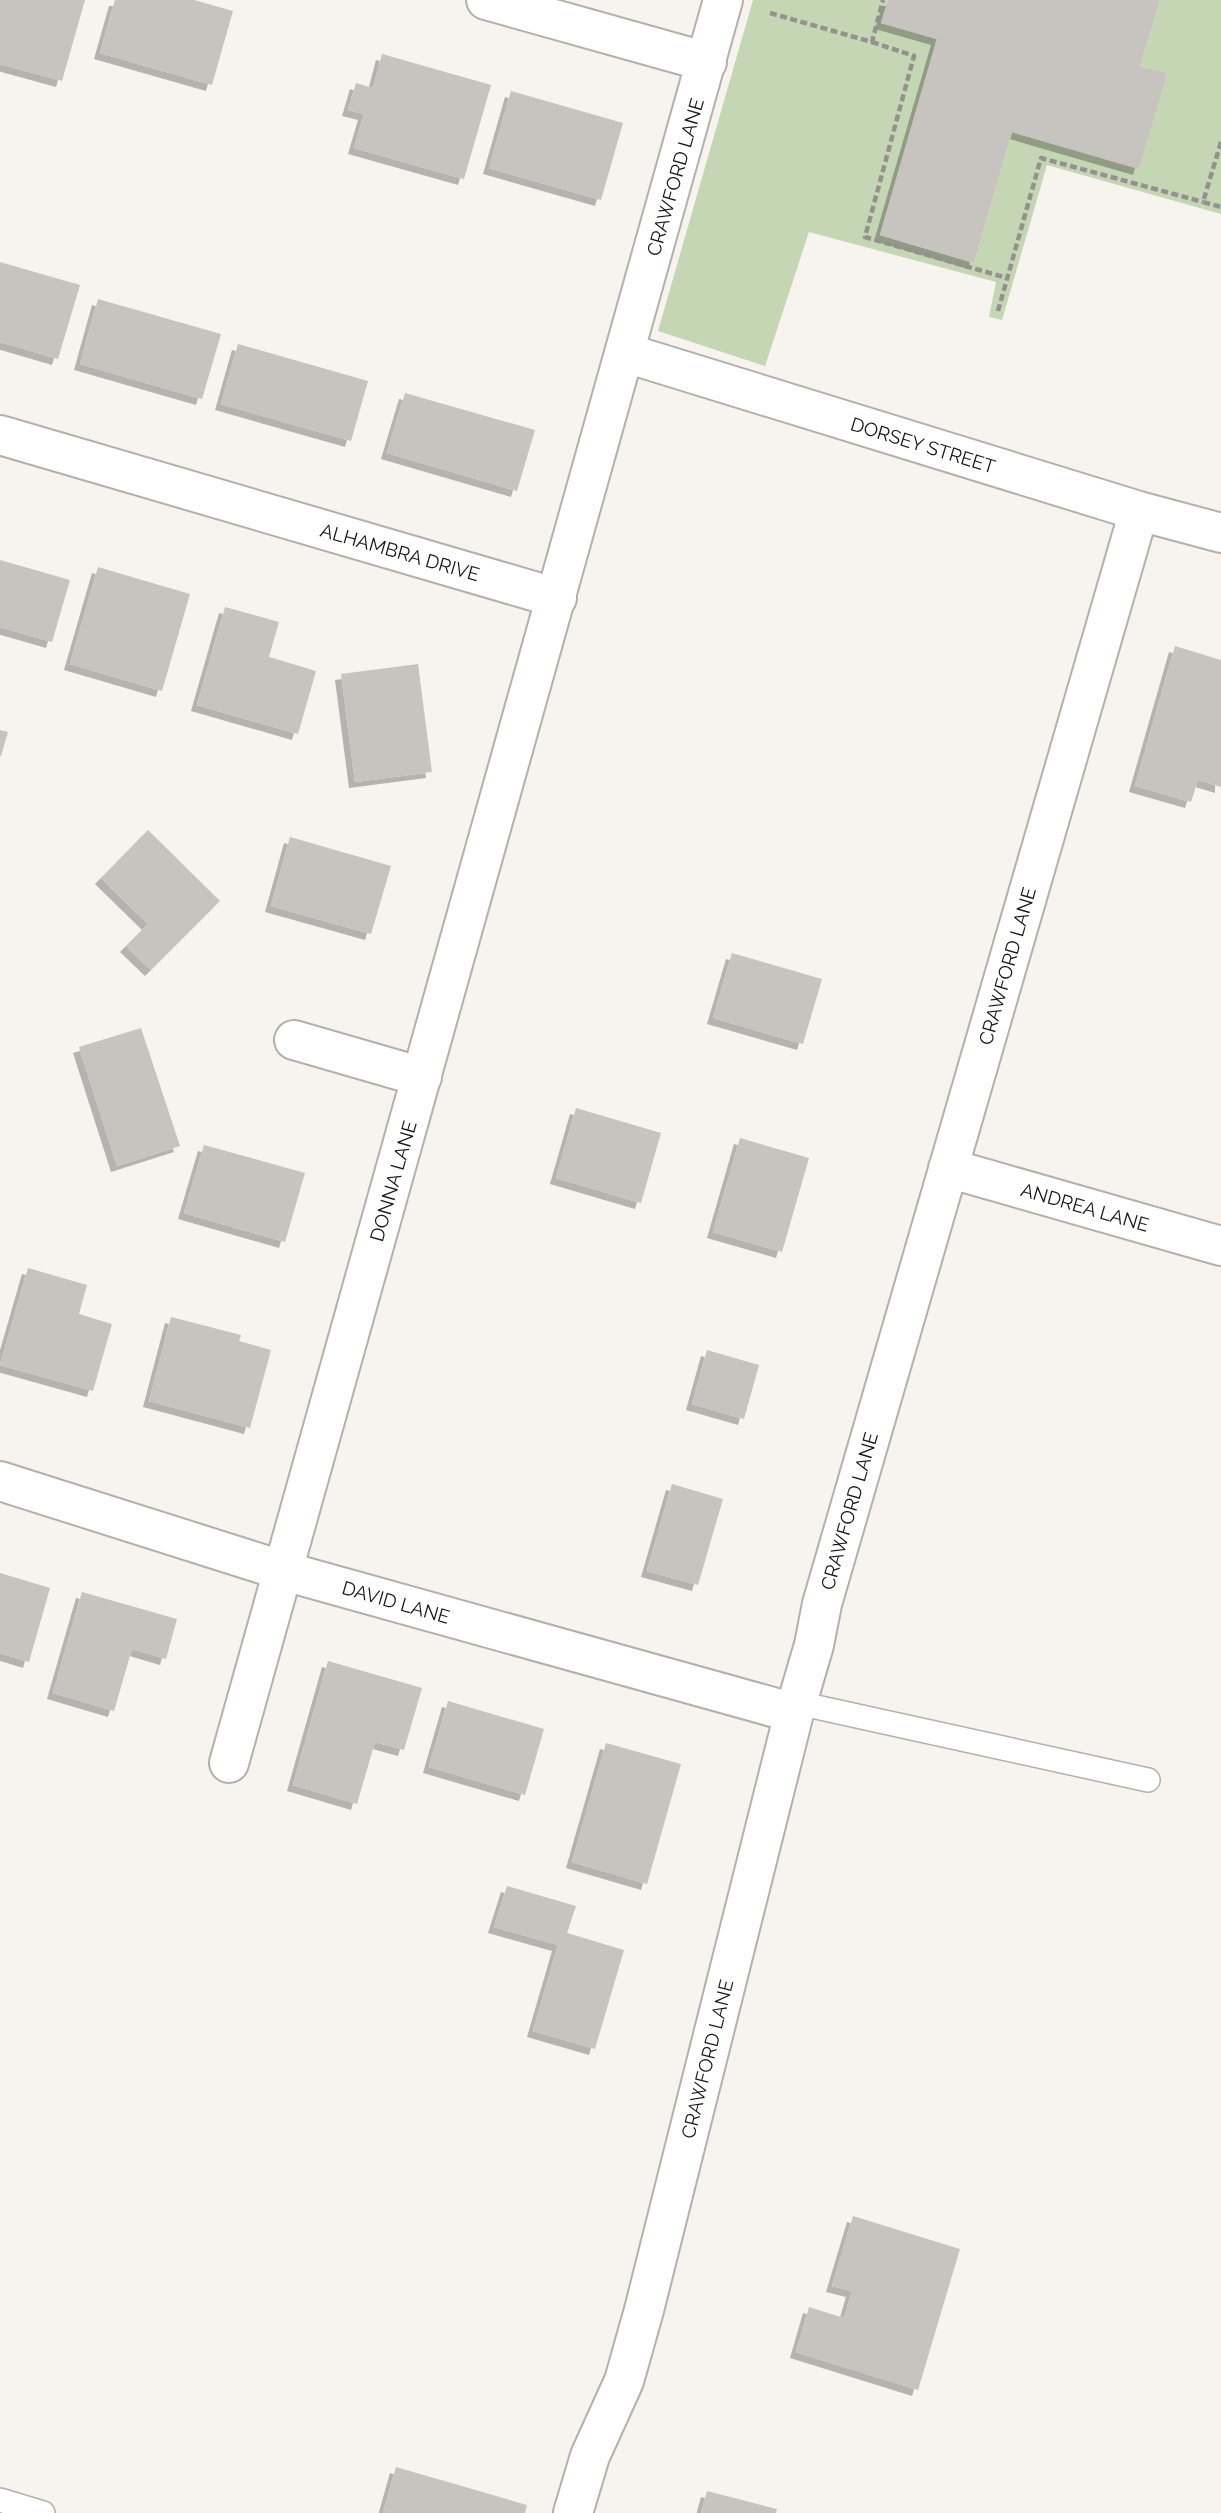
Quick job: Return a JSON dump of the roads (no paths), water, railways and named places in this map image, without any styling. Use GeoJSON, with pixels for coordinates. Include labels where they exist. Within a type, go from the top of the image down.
{"type":"FeatureCollection","features":[{"type":"Feature","properties":{"kind":"street"},"geometry":{"type":"LineString","coordinates":[[486,0],[707,62]]}},
{"type":"Feature","properties":{"kind":"street","name":"CRAWFORD LANE"},"geometry":{"type":"LineString","coordinates":[[626,353],[723,0]]}},
{"type":"Feature","properties":{"kind":"street"},"geometry":{"type":"LineString","coordinates":[[557,598],[626,353]]}},
{"type":"Feature","properties":{"kind":"street","name":"DORSEY STREET"},"geometry":{"type":"LineString","coordinates":[[626,353],[1139,511],[1221,533]]}},
{"type":"Feature","properties":{"kind":"street","name":"ALHAMBRA DRIVE"},"geometry":{"type":"LineString","coordinates":[[0,435],[557,598]]}},
{"type":"Feature","properties":{"kind":"street","name":"CRAWFORD LANE"},"geometry":{"type":"LineString","coordinates":[[573,2513],[590,2456],[624,2381],[814,1645],[822,1604],[1139,511]]}},
{"type":"Feature","properties":{"kind":"street","name":"DONNA LANE"},"geometry":{"type":"LineString","coordinates":[[229,1763],[557,598]]}},
{"type":"Feature","properties":{"kind":"street"},"geometry":{"type":"LineString","coordinates":[[293,1041],[422,1077]]}},
{"type":"Feature","properties":{"kind":"street","name":"ANDREA LANE"},"geometry":{"type":"LineString","coordinates":[[948,1168],[1221,1246]]}},
{"type":"Feature","properties":{"kind":"street","name":"DAVID LANE"},"geometry":{"type":"LineString","coordinates":[[0,1481],[284,1571],[796,1708]]}},
{"type":"Feature","properties":{"kind":"lane"},"geometry":{"type":"LineString","coordinates":[[796,1708],[1148,1780]]}},
{"type":"Feature","properties":{"kind":"lane"},"geometry":{"type":"LineString","coordinates":[[0,2500],[43,2513]]}}]}
